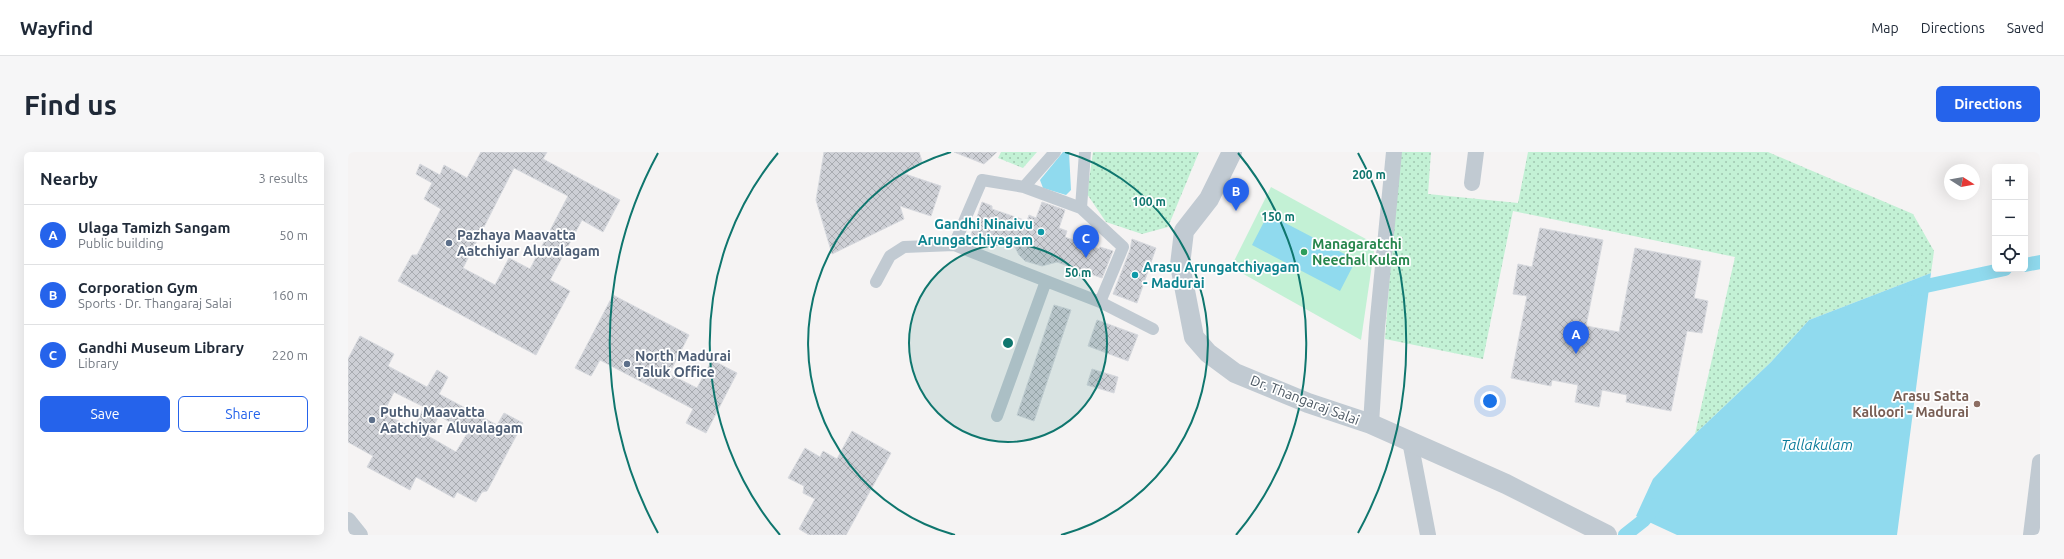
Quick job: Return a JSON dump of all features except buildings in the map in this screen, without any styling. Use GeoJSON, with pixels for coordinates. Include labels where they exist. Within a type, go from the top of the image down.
{"type":"FeatureCollection","features":[{"type":"Feature","properties":{"kind":"street"},"geometry":{"type":"LineString","coordinates":[[1024,187],[1055,152]]}},
{"type":"Feature","properties":{"kind":"street"},"geometry":{"type":"LineString","coordinates":[[1081,208],[1085,152]]}},
{"type":"Feature","properties":{"kind":"street","name":"Dr. Thangaraj Salai"},"geometry":{"type":"LineString","coordinates":[[1232,152],[1209,199],[1184,231],[1180,265],[1194,337],[1208,353],[1235,373],[1308,403],[1371,424],[1506,484],[1607,535]]}},
{"type":"Feature","properties":{"kind":"street"},"geometry":{"type":"LineString","coordinates":[[1371,424],[1377,328],[1394,152]]}},
{"type":"Feature","properties":{"kind":"street"},"geometry":{"type":"LineString","coordinates":[[1472,182],[1476,152]]}},
{"type":"Feature","properties":{"kind":"street"},"geometry":{"type":"LineString","coordinates":[[954,245],[982,180],[1024,187],[1081,208],[1123,248],[1100,302]]}},
{"type":"Feature","properties":{"kind":"street"},"geometry":{"type":"LineString","coordinates":[[876,282],[890,256],[904,247],[954,245],[1100,302],[1153,329]]}},
{"type":"Feature","properties":{"kind":"street"},"geometry":{"type":"LineString","coordinates":[[997,416],[1046,281]]}},
{"type":"Feature","properties":{"kind":"street"},"geometry":{"type":"LineString","coordinates":[[1410,441],[1428,535]]}},
{"type":"Feature","properties":{"kind":"street"},"geometry":{"type":"LineString","coordinates":[[2031,535],[2040,462]]}},
{"type":"Feature","properties":{"kind":"street"},"geometry":{"type":"LineString","coordinates":[[348,520],[360,535]]}},
{"type":"Feature","properties":{"kind":"green space"},"geometry":{"type":"Polygon","coordinates":[[[1001,152],[1037,152],[1023,168],[998,158],[1001,152]]]}},
{"type":"Feature","properties":{"kind":"green space"},"geometry":{"type":"Polygon","coordinates":[[[1093,152],[1199,152],[1168,227],[1142,234],[1106,222],[1087,194],[1093,152]]]}},
{"type":"Feature","properties":{"kind":"green space"},"geometry":{"type":"Polygon","coordinates":[[[1399,152],[1431,152],[1428,194],[1518,203],[1528,152],[1768,152],[1913,214],[1934,251],[1931,273],[1809,320],[1771,362],[1695,434],[1735,257],[1513,211],[1483,359],[1385,339],[1399,152]]]}},
{"type":"Feature","properties":{"kind":"green space"},"geometry":{"type":"Polygon","coordinates":[[[1271,187],[1375,244],[1361,340],[1231,267],[1271,187]]]}},
{"type":"Feature","properties":{"kind":"water"},"geometry":{"type":"Polygon","coordinates":[[[1063,152],[1069,152],[1071,190],[1066,195],[1043,188],[1040,180],[1063,152]]]}},
{"type":"Feature","properties":{"kind":"water","name":"Managaratchi Neechal Kulam"},"geometry":{"type":"Polygon","coordinates":[[[1268,214],[1356,260],[1340,291],[1252,245],[1268,214]]]}},
{"type":"Feature","properties":{"kind":"water","name":"Tallakulam"},"geometry":{"type":"Polygon","coordinates":[[[1931,273],[1897,535],[1677,535],[1636,516],[1653,479],[1695,434],[1771,362],[1809,320],[1931,273]]]}},
{"type":"Feature","properties":{"kind":"waterway"},"geometry":{"type":"LineString","coordinates":[[2028,264],[2040,262]]}},
{"type":"Feature","properties":{"kind":"waterway"},"geometry":{"type":"LineString","coordinates":[[1912,289],[1992,272]]}},
{"type":"Feature","properties":{"kind":"waterway"},"geometry":{"type":"LineString","coordinates":[[1625,535],[1644,520],[1656,505]]}},
{"type":"Feature","properties":{"kind":"place","name":"Corporation Gym"},"geometry":{"type":"Point","coordinates":[1236,211]}},
{"type":"Feature","properties":{"kind":"place","name":"Gandhi Ninaivu Arungatchiyagam"},"geometry":{"type":"Point","coordinates":[1041,232]}},
{"type":"Feature","properties":{"kind":"place","name":"Pazhaya Maavatta Aatchiyar Aluvalagam"},"geometry":{"type":"Point","coordinates":[449,243]}},
{"type":"Feature","properties":{"kind":"place","name":"Managaratchi Neechal Kulam"},"geometry":{"type":"Point","coordinates":[1304,252]}},
{"type":"Feature","properties":{"kind":"place","name":"Gandhi Museum Library"},"geometry":{"type":"Point","coordinates":[1086,258]}},
{"type":"Feature","properties":{"kind":"place","name":"Arasu Arungatchiyagam - Madurai"},"geometry":{"type":"Point","coordinates":[1135,275]}},
{"type":"Feature","properties":{"kind":"place","name":"Ulaga Tamizh Sangam"},"geometry":{"type":"Point","coordinates":[1576,354]}},
{"type":"Feature","properties":{"kind":"place","name":"North Madurai Taluk Office"},"geometry":{"type":"Point","coordinates":[627,364]}},
{"type":"Feature","properties":{"kind":"place","name":"Arasu Satta Kalloori - Madurai"},"geometry":{"type":"Point","coordinates":[1977,404]}},
{"type":"Feature","properties":{"kind":"place","name":"Puthu Maavatta Aatchiyar Aluvalagam"},"geometry":{"type":"Point","coordinates":[372,420]}}]}
